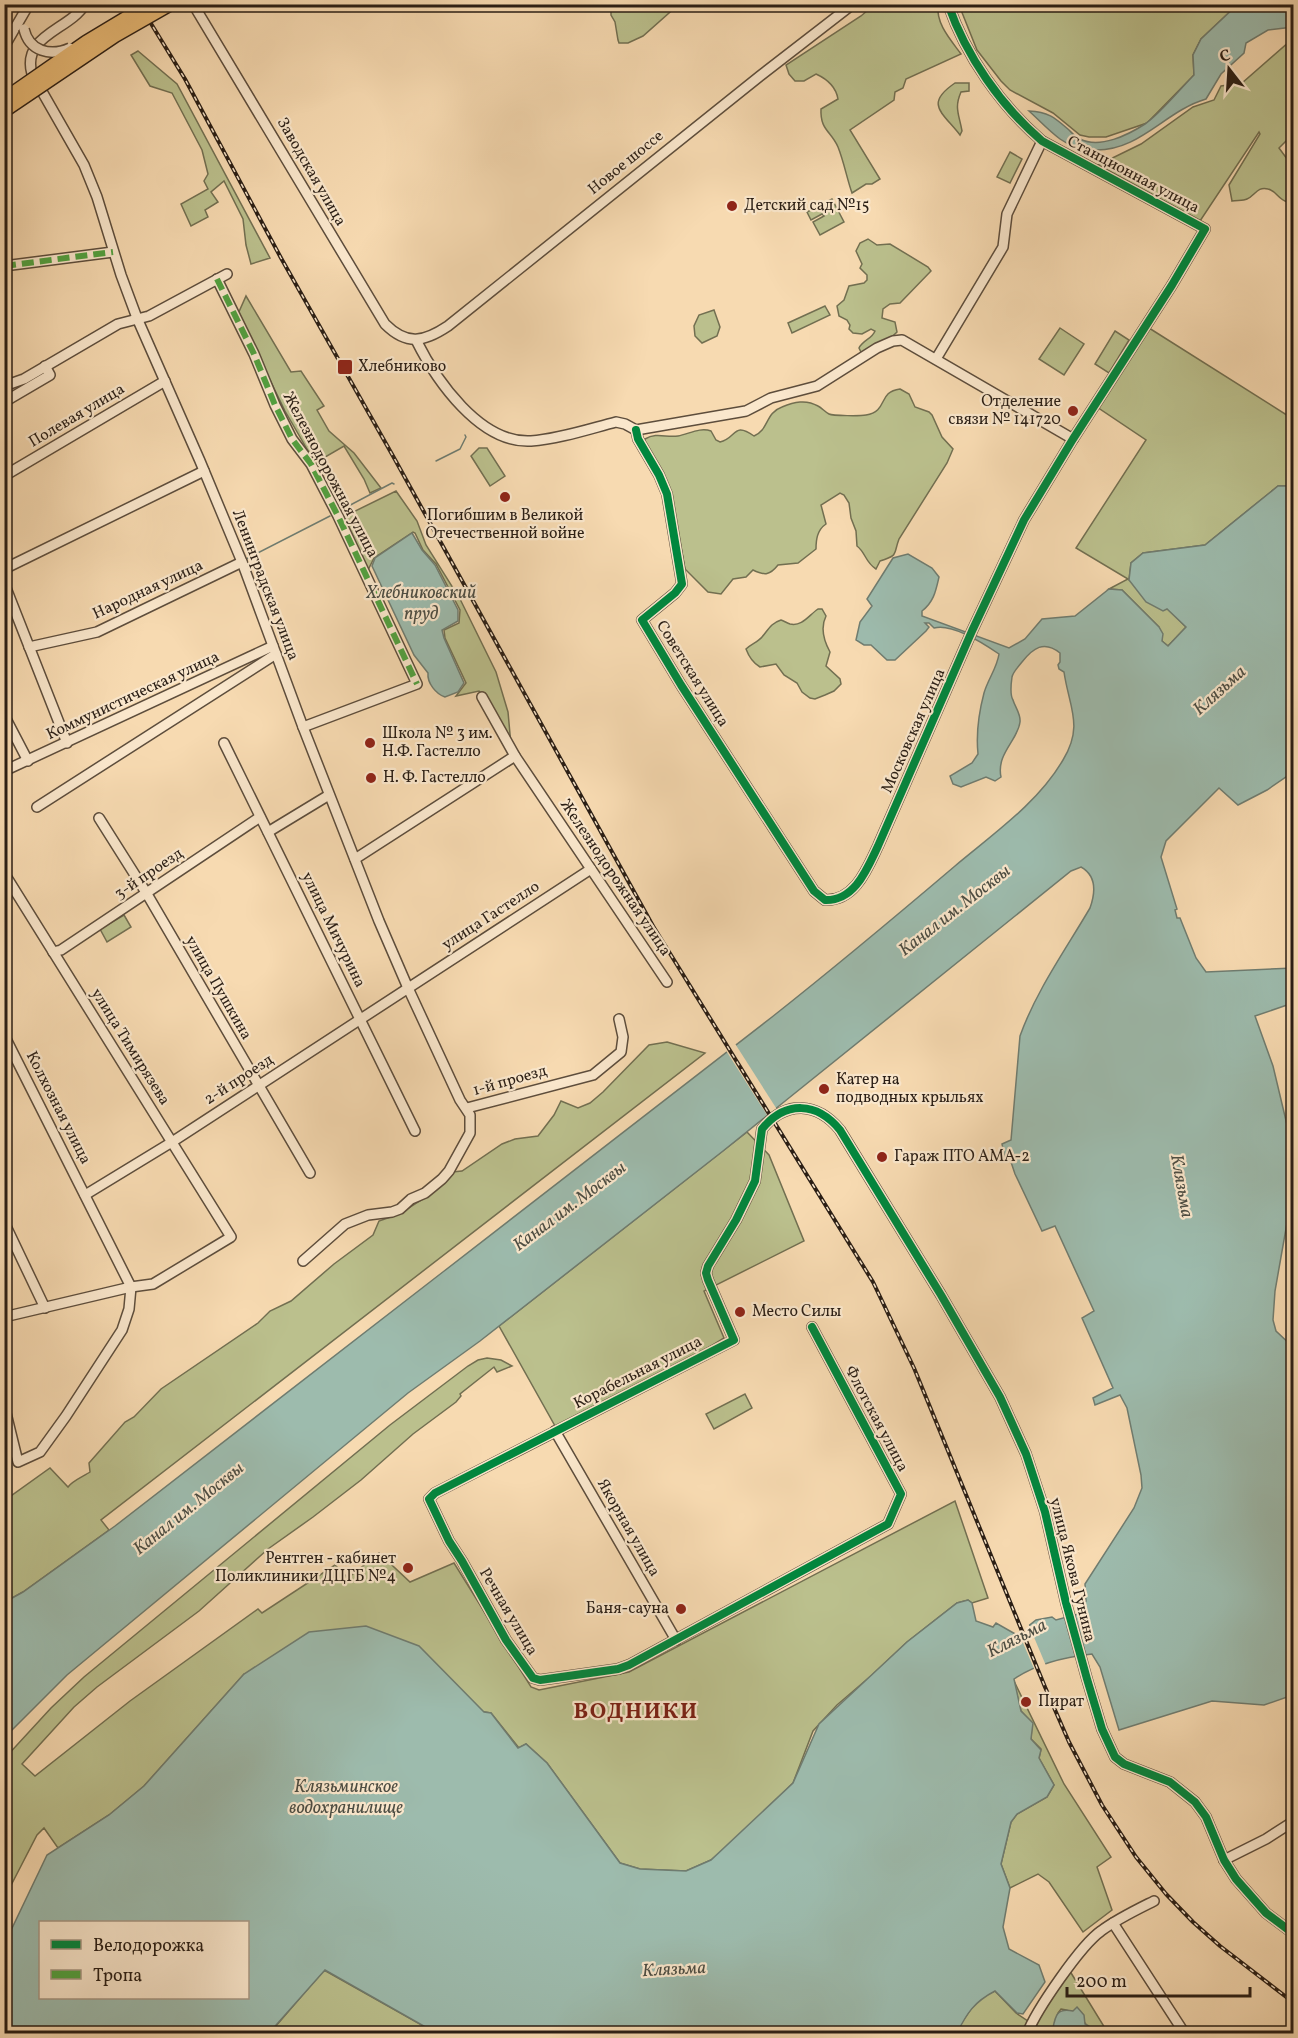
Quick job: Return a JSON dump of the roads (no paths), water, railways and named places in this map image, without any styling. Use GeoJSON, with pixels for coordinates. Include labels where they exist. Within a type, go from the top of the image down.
{"type":"FeatureCollection","features":[{"type":"Feature","properties":{"kind":"main road"},"geometry":{"type":"LineString","coordinates":[[4,99],[109,27],[149,4]]}},
{"type":"Feature","properties":{"kind":"main road"},"geometry":{"type":"LineString","coordinates":[[4,111],[115,36],[171,4]]}},
{"type":"Feature","properties":{"kind":"street"},"geometry":{"type":"LineString","coordinates":[[29,4],[24,28],[31,44],[41,51],[51,53],[71,48],[109,27]]}},
{"type":"Feature","properties":{"kind":"street"},"geometry":{"type":"LineString","coordinates":[[4,47],[29,4]]}},
{"type":"Feature","properties":{"kind":"street","name":"Ленинградская улица"},"geometry":{"type":"LineString","coordinates":[[86,4],[74,17],[38,43],[29,65],[32,74],[84,165],[97,197],[112,252],[137,318],[242,562],[355,860],[408,988],[460,1100],[467,1108]]}},
{"type":"Feature","properties":{"kind":"street","name":"Заводская улица"},"geometry":{"type":"LineString","coordinates":[[193,4],[385,324],[394,333],[416,340]]}},
{"type":"Feature","properties":{"kind":"street","name":"Новое шоссе"},"geometry":{"type":"LineString","coordinates":[[416,340],[429,337],[448,326],[853,4]]}},
{"type":"Feature","properties":{"kind":"street","name":"Станционная улица"},"geometry":{"type":"LineString","coordinates":[[948,4],[958,30],[998,95],[1015,116],[1042,141],[1205,229],[1024,520],[998,575]]}},
{"type":"Feature","properties":{"kind":"street","name":"Станционная улица"},"geometry":{"type":"LineString","coordinates":[[936,359],[1003,247],[1006,214],[1042,141]]}},
{"type":"Feature","properties":{"kind":"street"},"geometry":{"type":"LineString","coordinates":[[4,266],[112,252]]}},
{"type":"Feature","properties":{"kind":"street"},"geometry":{"type":"LineString","coordinates":[[4,402],[118,324],[149,316],[227,273]]}},
{"type":"Feature","properties":{"kind":"street","name":"Железнодорожная улица"},"geometry":{"type":"LineString","coordinates":[[217,279],[254,354],[275,405],[292,439],[311,464],[338,516],[417,684],[303,727]]}},
{"type":"Feature","properties":{"kind":"street"},"geometry":{"type":"LineString","coordinates":[[416,340],[430,365],[455,399],[481,423],[504,437],[530,441],[616,422],[636,430],[746,411],[771,398],[817,386],[877,348],[893,341],[905,341],[1073,439]]}},
{"type":"Feature","properties":{"kind":"street"},"geometry":{"type":"LineString","coordinates":[[4,386],[47,371]]}},
{"type":"Feature","properties":{"kind":"street","name":"Полевая улица"},"geometry":{"type":"LineString","coordinates":[[4,476],[165,381]]}},
{"type":"Feature","properties":{"kind":"street","name":"Советская улица"},"geometry":{"type":"LineString","coordinates":[[636,430],[638,439],[667,494],[682,584],[675,593],[642,620],[681,685],[814,891],[825,900],[834,900],[849,894]]}},
{"type":"Feature","properties":{"kind":"street"},"geometry":{"type":"LineString","coordinates":[[4,569],[204,471]]}},
{"type":"Feature","properties":{"kind":"street","name":"Народная улица"},"geometry":{"type":"LineString","coordinates":[[29,647],[97,632],[242,562]]}},
{"type":"Feature","properties":{"kind":"street","name":"Московская улица"},"geometry":{"type":"LineString","coordinates":[[849,894],[864,874],[878,846],[998,575]]}},
{"type":"Feature","properties":{"kind":"street"},"geometry":{"type":"LineString","coordinates":[[4,583],[66,743]]}},
{"type":"Feature","properties":{"kind":"street","name":"Коммунистическая улица"},"geometry":{"type":"LineString","coordinates":[[4,771],[274,650]]}},
{"type":"Feature","properties":{"kind":"street","name":"Коммунистическая улица"},"geometry":{"type":"LineString","coordinates":[[38,807],[274,650]]}},
{"type":"Feature","properties":{"kind":"street","name":"Железнодорожная улица"},"geometry":{"type":"LineString","coordinates":[[482,697],[515,756],[667,982]]}},
{"type":"Feature","properties":{"kind":"street"},"geometry":{"type":"LineString","coordinates":[[4,715],[28,761]]}},
{"type":"Feature","properties":{"kind":"street","name":"улица Мичурина"},"geometry":{"type":"LineString","coordinates":[[224,743],[415,1131]]}},
{"type":"Feature","properties":{"kind":"street"},"geometry":{"type":"LineString","coordinates":[[355,860],[515,756]]}},
{"type":"Feature","properties":{"kind":"street"},"geometry":{"type":"LineString","coordinates":[[268,832],[329,795]]}},
{"type":"Feature","properties":{"kind":"street","name":"3-й проезд"},"geometry":{"type":"LineString","coordinates":[[53,952],[61,951],[260,817]]}},
{"type":"Feature","properties":{"kind":"street","name":"улица Пушкина"},"geometry":{"type":"LineString","coordinates":[[99,818],[147,894],[310,1173]]}},
{"type":"Feature","properties":{"kind":"street","name":"улица Гастелло"},"geometry":{"type":"LineString","coordinates":[[408,988],[591,869]]}},
{"type":"Feature","properties":{"kind":"street","name":"улица Тимирязева"},"geometry":{"type":"LineString","coordinates":[[4,873],[231,1237],[153,1284],[131,1287]]}},
{"type":"Feature","properties":{"kind":"street","name":"2-й проезд"},"geometry":{"type":"LineString","coordinates":[[85,1195],[172,1142],[408,988]]}},
{"type":"Feature","properties":{"kind":"street","name":"1-й проезд"},"geometry":{"type":"LineString","coordinates":[[303,1261],[345,1224],[368,1215],[400,1209],[442,1179],[449,1172],[470,1133],[470,1115],[467,1108],[593,1074],[621,1052],[623,1037],[619,1019]]}},
{"type":"Feature","properties":{"kind":"street","name":"Колхозная улица"},"geometry":{"type":"LineString","coordinates":[[4,1035],[131,1287]]}},
{"type":"Feature","properties":{"kind":"street","name":"улица Якова Гунина"},"geometry":{"type":"LineString","coordinates":[[734,1340],[706,1273],[708,1266],[752,1188],[757,1171],[760,1134],[766,1124],[786,1110],[799,1108],[814,1110],[834,1123],[840,1130],[941,1295],[1000,1397],[1026,1454],[1046,1512],[1066,1604],[1087,1679],[1102,1729],[1115,1757],[1124,1764],[1170,1782],[1195,1802],[1206,1817],[1224,1860],[1244,1889],[1266,1912],[1293,1934]]}},
{"type":"Feature","properties":{"kind":"street"},"geometry":{"type":"LineString","coordinates":[[4,1222],[45,1308]]}},
{"type":"Feature","properties":{"kind":"street"},"geometry":{"type":"LineString","coordinates":[[4,1317],[131,1287],[129,1309],[122,1330],[40,1452],[18,1462],[4,1405]]}},
{"type":"Feature","properties":{"kind":"street","name":"Флотская улица"},"geometry":{"type":"LineString","coordinates":[[812,1327],[901,1494],[888,1524]]}},
{"type":"Feature","properties":{"kind":"street","name":"Корабельная улица"},"geometry":{"type":"LineString","coordinates":[[555,1431],[734,1340]]}},
{"type":"Feature","properties":{"kind":"street","name":"Речная улица"},"geometry":{"type":"LineString","coordinates":[[555,1431],[431,1496],[429,1503],[506,1640],[533,1678],[540,1680],[618,1669],[629,1665],[888,1524]]}},
{"type":"Feature","properties":{"kind":"street","name":"Якорная улица"},"geometry":{"type":"LineString","coordinates":[[555,1431],[676,1640]]}},
{"type":"Feature","properties":{"kind":"street"},"geometry":{"type":"LineString","coordinates":[[1224,1860],[1266,1839],[1293,1821]]}},
{"type":"Feature","properties":{"kind":"street"},"geometry":{"type":"LineString","coordinates":[[1027,2034],[1048,1997],[1090,1939],[1113,1923],[1154,1901]]}},
{"type":"Feature","properties":{"kind":"street"},"geometry":{"type":"LineString","coordinates":[[1113,1923],[1185,2034]]}},
{"type":"Feature","properties":{"kind":"water"},"geometry":{"type":"Polygon","coordinates":[[[1237,5],[1293,5],[1293,27],[1268,30],[1246,43],[1244,53],[1221,74],[1206,99],[1178,112],[1126,144],[1111,149],[1095,150],[1068,144],[1029,111],[1051,116],[1077,138],[1088,142],[1105,142],[1130,132],[1157,114],[1194,75],[1193,55],[1201,39],[1237,5]]]}},
{"type":"Feature","properties":{"kind":"water","name":"Клязьминское водохранилище"},"geometry":{"type":"Polygon","coordinates":[[[1293,480],[1293,772],[1267,790],[1238,805],[1219,788],[1166,841],[1161,857],[1177,909],[1175,910],[1177,918],[1180,918],[1196,958],[1206,972],[1293,968],[1293,1003],[1255,1016],[1273,1066],[1293,1142],[1293,1189],[1275,1291],[1273,1320],[1276,1331],[1293,1347],[1293,1695],[1264,1705],[1212,1701],[1119,1730],[1100,1667],[1092,1654],[1051,1662],[1014,1679],[1021,1711],[1033,1723],[1031,1739],[1041,1750],[1039,1758],[1054,1785],[1047,1797],[1017,1814],[1011,1822],[1001,1864],[1010,1888],[1003,1927],[1009,1949],[1039,1965],[1045,1982],[1023,2014],[1017,2013],[995,1991],[988,1995],[972,2009],[957,2033],[436,2033],[325,1970],[269,2033],[5,2033],[4,1945],[47,1855],[109,1815],[144,1786],[244,1674],[309,1632],[366,1626],[419,1646],[484,1712],[491,1713],[518,1748],[526,1744],[547,1763],[620,1863],[640,1869],[686,1871],[711,1860],[793,1783],[819,1724],[907,1642],[957,1603],[968,1600],[972,1603],[976,1621],[993,1627],[996,1623],[1017,1635],[1036,1620],[1052,1617],[1056,1620],[1078,1614],[1086,1601],[1085,1584],[1134,1508],[1142,1488],[1141,1475],[1127,1408],[1120,1395],[1095,1405],[1093,1398],[1113,1388],[1082,1318],[1094,1311],[1055,1226],[1042,1231],[1009,1156],[1005,1158],[1002,1144],[1011,1140],[1020,1036],[1043,987],[1092,903],[1094,891],[1092,880],[1081,867],[1071,871],[723,1151],[480,1341],[408,1393],[67,1675],[5,1737],[5,1602],[23,1592],[115,1526],[772,1017],[999,830],[1028,804],[1053,776],[1069,748],[1074,726],[1064,672],[1059,669],[1058,665],[1060,653],[1044,646],[1030,653],[1013,675],[1011,695],[1019,713],[1020,722],[1004,754],[1000,769],[1001,777],[995,781],[986,777],[961,787],[953,784],[950,776],[972,763],[978,754],[979,715],[982,700],[999,654],[958,631],[950,628],[934,628],[929,623],[925,623],[929,627],[926,631],[895,660],[887,660],[871,645],[864,645],[856,640],[860,622],[872,606],[867,599],[893,558],[908,554],[932,568],[939,577],[934,596],[922,611],[922,616],[1009,648],[1025,639],[1042,619],[1075,616],[1109,589],[1122,590],[1159,627],[1163,634],[1162,641],[1168,646],[1186,627],[1167,609],[1163,611],[1146,602],[1129,580],[1131,563],[1143,553],[1205,545],[1278,486],[1287,486],[1293,480]]]}},
{"type":"Feature","properties":{"kind":"water","name":"Хлебниковский пруд"},"geometry":{"type":"Polygon","coordinates":[[[412,533],[422,550],[435,565],[458,610],[458,621],[442,630],[464,683],[458,692],[445,697],[433,688],[428,673],[414,655],[372,566],[375,558],[412,533]]]}},
{"type":"Feature","properties":{"kind":"water"},"geometry":{"type":"Polygon","coordinates":[[[1077,2007],[1084,2015],[1085,2024],[1089,2026],[1092,2033],[1052,2033],[1055,2018],[1059,2012],[1073,2011],[1077,2007]]]}},
{"type":"Feature","properties":{"kind":"waterway"},"geometry":{"type":"LineString","coordinates":[[436,461],[460,449],[465,435]]}},
{"type":"Feature","properties":{"kind":"waterway"},"geometry":{"type":"LineString","coordinates":[[341,510],[394,484]]}},
{"type":"Feature","properties":{"kind":"waterway"},"geometry":{"type":"LineString","coordinates":[[246,559],[330,516]]}},
{"type":"Feature","properties":{"kind":"railway"},"geometry":{"type":"LineString","coordinates":[[4,9],[6,4]]}},
{"type":"Feature","properties":{"kind":"railway"},"geometry":{"type":"LineString","coordinates":[[139,4],[185,79],[281,258],[653,926],[873,1282],[914,1368],[1069,1742],[1102,1805],[1136,1857],[1166,1894],[1193,1922],[1220,1946],[1294,2003]]}},
{"type":"Feature","properties":{"kind":"place","name":"Детский сад №15"},"geometry":{"type":"Point","coordinates":[732,206]}},
{"type":"Feature","properties":{"kind":"place","name":"Хлебниково"},"geometry":{"type":"Point","coordinates":[345,367]}},
{"type":"Feature","properties":{"kind":"place","name":"Отделение связи № 141720"},"geometry":{"type":"Point","coordinates":[1073,411]}},
{"type":"Feature","properties":{"kind":"place","name":"Погибшим в Великой Отечественной войне"},"geometry":{"type":"Point","coordinates":[505,497]}},
{"type":"Feature","properties":{"kind":"place","name":"Школа № 3 им. Н.Ф. Гастелло"},"geometry":{"type":"Point","coordinates":[370,743]}},
{"type":"Feature","properties":{"kind":"place","name":"Н. Ф. Гастелло"},"geometry":{"type":"Point","coordinates":[371,778]}},
{"type":"Feature","properties":{"kind":"place","name":"Катер на подводных крыльях"},"geometry":{"type":"Point","coordinates":[824,1089]}},
{"type":"Feature","properties":{"kind":"place","name":"Гараж ПТО АМА-2"},"geometry":{"type":"Point","coordinates":[882,1157]}},
{"type":"Feature","properties":{"kind":"place","name":"Место Силы"},"geometry":{"type":"Point","coordinates":[740,1312]}},
{"type":"Feature","properties":{"kind":"place","name":"Рентген - кабинет Поликлиники ДЦГБ №4"},"geometry":{"type":"Point","coordinates":[408,1568]}},
{"type":"Feature","properties":{"kind":"place","name":"Баня-сауна"},"geometry":{"type":"Point","coordinates":[681,1609]}},
{"type":"Feature","properties":{"kind":"place","name":"Пират"},"geometry":{"type":"Point","coordinates":[1026,1702]}},
{"type":"Feature","properties":{"kind":"district","name":"ВОДНИКИ"},"geometry":{"type":"Point","coordinates":[636,1712]}},
{"type":"Feature","properties":{"kind":"water label","name":"Клязьма"},"geometry":{"type":"Point","coordinates":[1220,691]}},
{"type":"Feature","properties":{"kind":"water label","name":"Канал им. Москвы"},"geometry":{"type":"Point","coordinates":[955,911]}},
{"type":"Feature","properties":{"kind":"water label","name":"Клязьма"},"geometry":{"type":"Point","coordinates":[1181,1186]}},
{"type":"Feature","properties":{"kind":"water label","name":"Канал им. Москвы"},"geometry":{"type":"Point","coordinates":[570,1207]}},
{"type":"Feature","properties":{"kind":"water label","name":"Канал им. Москвы"},"geometry":{"type":"Point","coordinates":[189,1509]}},
{"type":"Feature","properties":{"kind":"water label","name":"Клязьма"},"geometry":{"type":"Point","coordinates":[1017,1639]}},
{"type":"Feature","properties":{"kind":"water label","name":"Клязьма"},"geometry":{"type":"Point","coordinates":[674,1970]}}]}
